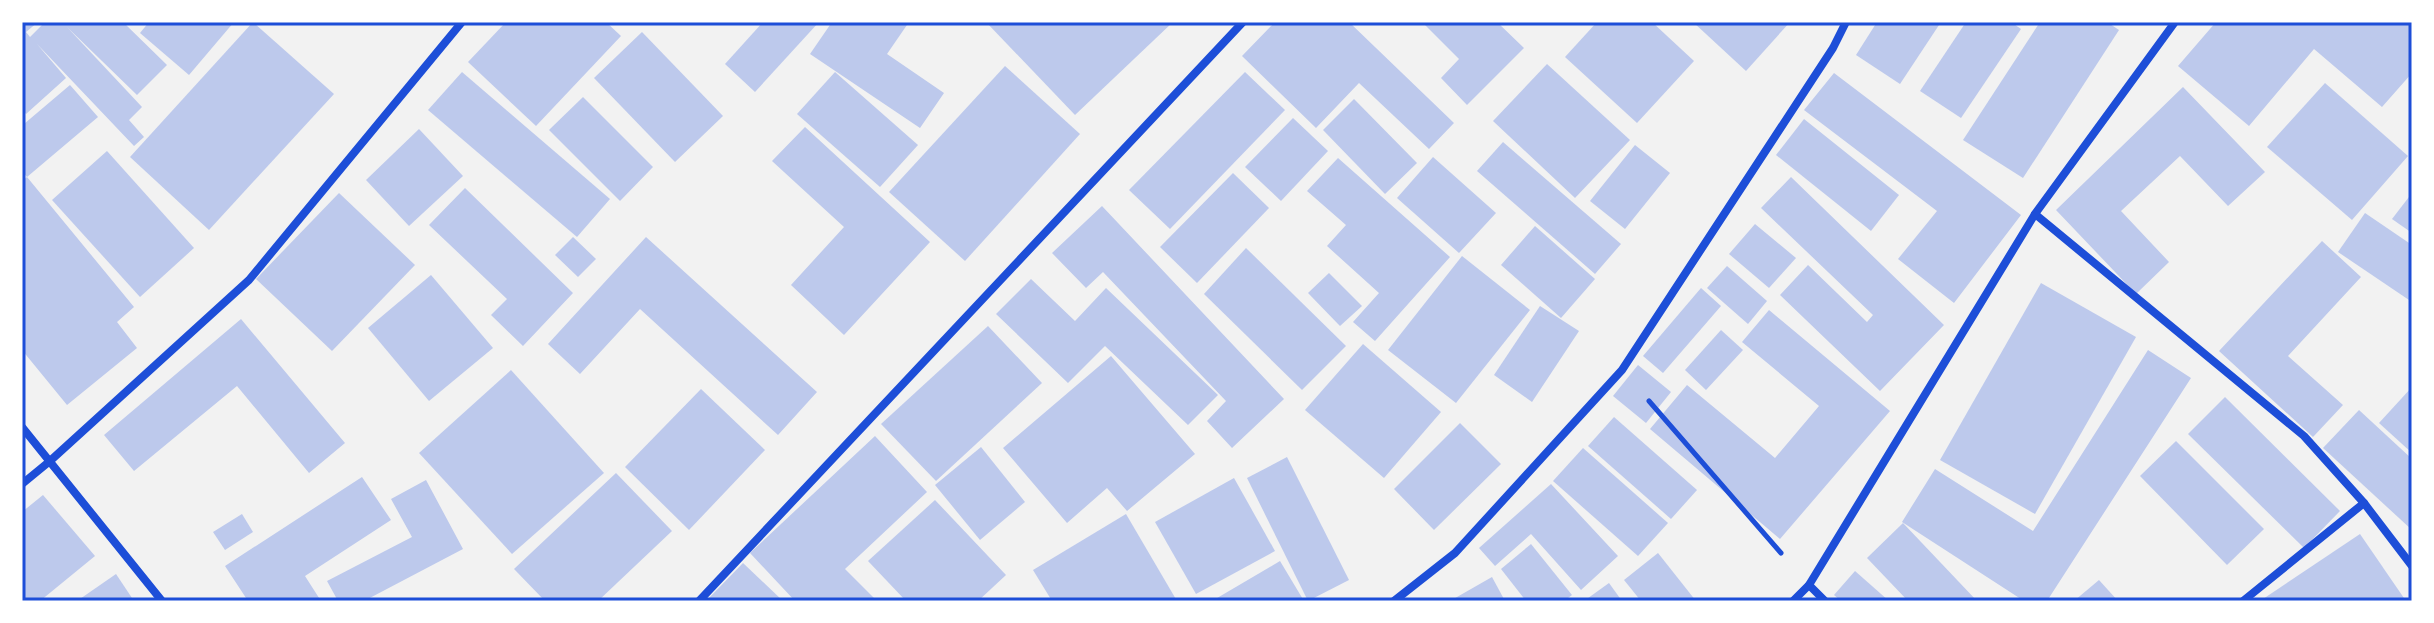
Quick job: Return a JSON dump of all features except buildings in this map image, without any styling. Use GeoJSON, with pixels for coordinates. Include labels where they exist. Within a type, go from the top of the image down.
{"type":"FeatureCollection","features":[{"type":"Feature","properties":{"kind":"street"},"geometry":{"type":"LineString","coordinates":[[22,484],[249,280],[462,22]]}},
{"type":"Feature","properties":{"kind":"street"},"geometry":{"type":"LineString","coordinates":[[699,601],[1243,22]]}},
{"type":"Feature","properties":{"kind":"street"},"geometry":{"type":"LineString","coordinates":[[1394,601],[1455,553],[1622,370],[1833,48],[1846,22]]}},
{"type":"Feature","properties":{"kind":"street"},"geometry":{"type":"LineString","coordinates":[[1793,601],[1809,585],[2035,214],[2175,22]]}},
{"type":"Feature","properties":{"kind":"street"},"geometry":{"type":"LineString","coordinates":[[2035,214],[2304,436],[2364,503],[2412,566]]}},
{"type":"Feature","properties":{"kind":"street"},"geometry":{"type":"LineString","coordinates":[[22,427],[162,601]]}},
{"type":"Feature","properties":{"kind":"street"},"geometry":{"type":"LineString","coordinates":[[2243,601],[2364,503]]}},
{"type":"Feature","properties":{"kind":"street"},"geometry":{"type":"LineString","coordinates":[[1809,585],[1825,601]]}},
{"type":"Feature","properties":{"kind":"path"},"geometry":{"type":"LineString","coordinates":[[1622,370],[1809,585]]}}]}
